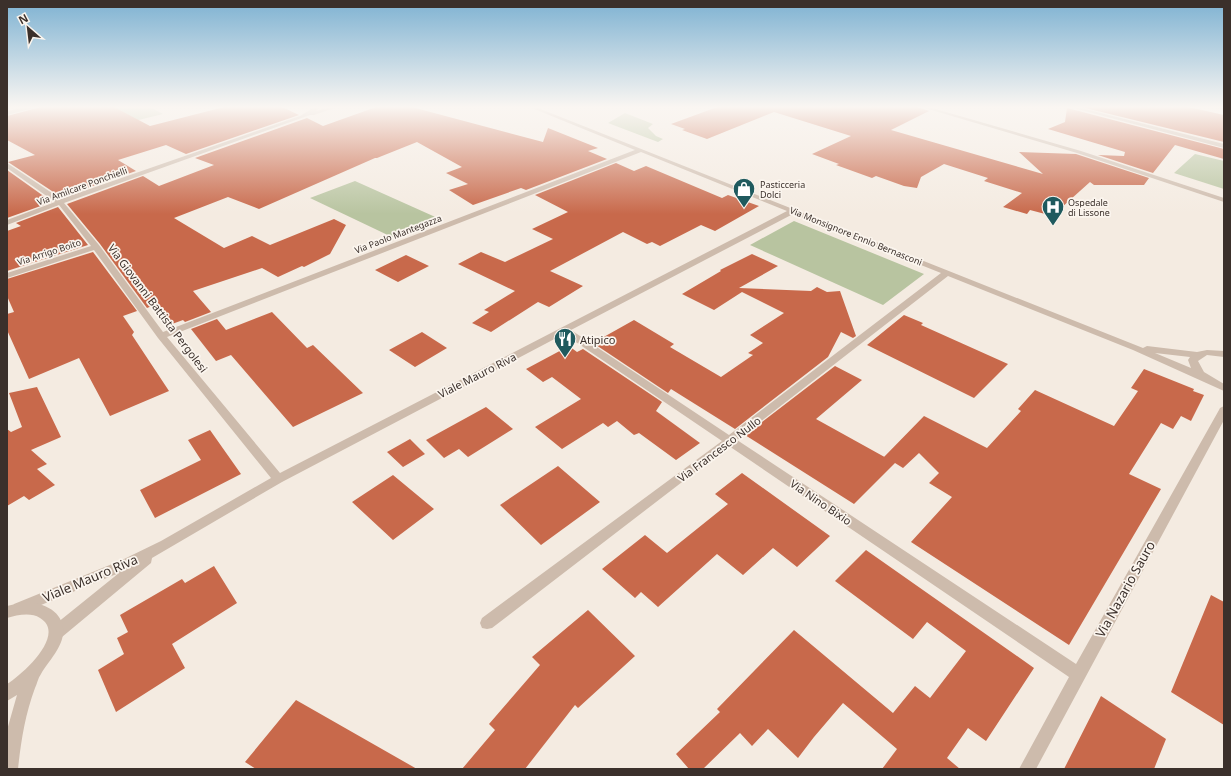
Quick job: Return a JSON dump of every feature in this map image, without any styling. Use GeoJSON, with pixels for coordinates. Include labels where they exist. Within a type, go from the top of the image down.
{"type":"FeatureCollection","features":[{"type":"Feature","properties":{"kind":"street","name":"Via Amilcare Ponchielli"},"geometry":{"type":"LineString","coordinates":[[7,223],[60,202],[230,142]]}},
{"type":"Feature","properties":{"kind":"street","name":"Via Monsignore Ennio Bernasconi"},"geometry":{"type":"LineString","coordinates":[[621,142],[948,272],[1136,348],[1205,378]]}},
{"type":"Feature","properties":{"kind":"street"},"geometry":{"type":"LineString","coordinates":[[1046,142],[1224,200]]}},
{"type":"Feature","properties":{"kind":"street"},"geometry":{"type":"LineString","coordinates":[[1209,142],[1224,146]]}},
{"type":"Feature","properties":{"kind":"street","name":"Via Paolo Mantegazza"},"geometry":{"type":"LineString","coordinates":[[161,336],[641,150]]}},
{"type":"Feature","properties":{"kind":"street","name":"Via Giovanni Battista Pergolesi"},"geometry":{"type":"LineString","coordinates":[[7,165],[60,202],[96,247],[161,336],[278,478]]}},
{"type":"Feature","properties":{"kind":"street","name":"Viale Mauro Riva"},"geometry":{"type":"LineString","coordinates":[[11,611],[127,564],[165,545],[278,478],[793,210]]}},
{"type":"Feature","properties":{"kind":"street","name":"Via Arrigo Boito"},"geometry":{"type":"LineString","coordinates":[[7,276],[96,247]]}},
{"type":"Feature","properties":{"kind":"street","name":"Via Francesco Nullo"},"geometry":{"type":"LineString","coordinates":[[487,623],[729,441],[948,272]]}},
{"type":"Feature","properties":{"kind":"street","name":"Via Nino Bixio"},"geometry":{"type":"LineString","coordinates":[[564,330],[1078,674]]}},
{"type":"Feature","properties":{"kind":"street","name":"Via Monsignore Ennio Bernasconi"},"geometry":{"type":"LineString","coordinates":[[1136,348],[1197,355]]}},
{"type":"Feature","properties":{"kind":"street"},"geometry":{"type":"LineString","coordinates":[[1224,354],[1205,352],[1197,355],[1194,360],[1194,365],[1198,372],[1205,378],[1224,388]]}},
{"type":"Feature","properties":{"kind":"street","name":"Via Nazario Sauro"},"geometry":{"type":"LineString","coordinates":[[1027,769],[1224,410]]}},
{"type":"Feature","properties":{"kind":"street","name":"Viale Mauro Riva"},"geometry":{"type":"LineString","coordinates":[[57,632],[165,545]]}},
{"type":"Feature","properties":{"kind":"street"},"geometry":{"type":"LineString","coordinates":[[7,693],[33,673],[52,649],[57,632],[55,622],[47,613],[33,608],[11,611]]}},
{"type":"Feature","properties":{"kind":"street"},"geometry":{"type":"LineString","coordinates":[[10,769],[13,738],[21,705],[33,673]]}},
{"type":"Feature","properties":{"kind":"green space"},"geometry":{"type":"Polygon","coordinates":[[[1195,154],[1224,161],[1224,189],[1174,173],[1195,154]]]}},
{"type":"Feature","properties":{"kind":"green space"},"geometry":{"type":"Polygon","coordinates":[[[355,181],[442,220],[394,238],[310,198],[355,181]]]}},
{"type":"Feature","properties":{"kind":"green space"},"geometry":{"type":"Polygon","coordinates":[[[794,221],[924,274],[883,305],[750,245],[794,221]]]}},
{"type":"Feature","properties":{"kind":"building"},"geometry":{"type":"Polygon","coordinates":[[[11,142],[220,142],[186,154],[166,145],[118,160],[136,171],[61,197],[8,162],[35,155],[11,142]]]}},
{"type":"Feature","properties":{"kind":"building"},"geometry":{"type":"Polygon","coordinates":[[[239,142],[416,142],[375,158],[259,209],[228,197],[174,218],[224,248],[252,236],[270,245],[334,219],[346,225],[330,254],[304,267],[302,266],[278,277],[262,268],[193,291],[211,312],[185,322],[183,320],[172,324],[157,304],[147,308],[100,244],[67,204],[143,176],[159,186],[214,165],[195,158],[239,142]]]}},
{"type":"Feature","properties":{"kind":"building"},"geometry":{"type":"Polygon","coordinates":[[[417,142],[584,142],[598,148],[588,151],[607,159],[526,190],[521,188],[473,205],[449,190],[468,184],[446,173],[462,167],[417,142]]]}},
{"type":"Feature","properties":{"kind":"building"},"geometry":{"type":"Polygon","coordinates":[[[838,142],[933,142],[1043,174],[1019,152],[1076,154],[1149,178],[1144,185],[1094,185],[1090,182],[1061,208],[1055,207],[1049,215],[1030,210],[1027,214],[1003,207],[1022,193],[984,181],[988,178],[944,164],[921,177],[917,188],[904,186],[876,176],[872,178],[836,165],[839,164],[812,154],[838,142]]]}},
{"type":"Feature","properties":{"kind":"building"},"geometry":{"type":"Polygon","coordinates":[[[1092,142],[1198,142],[1224,149],[1224,159],[1175,145],[1153,173],[1098,155],[1124,156],[1125,152],[1092,142]]]}},
{"type":"Feature","properties":{"kind":"building"},"geometry":{"type":"Polygon","coordinates":[[[616,163],[634,171],[646,166],[722,198],[728,195],[759,206],[715,231],[701,225],[660,246],[652,242],[647,244],[623,232],[550,271],[583,286],[549,307],[538,302],[491,332],[472,323],[489,312],[484,310],[515,291],[458,264],[481,252],[505,262],[553,239],[532,229],[568,212],[535,195],[616,163]]]}},
{"type":"Feature","properties":{"kind":"building"},"geometry":{"type":"Polygon","coordinates":[[[7,170],[52,202],[7,218],[7,170]]]}},
{"type":"Feature","properties":{"kind":"building"},"geometry":{"type":"Polygon","coordinates":[[[58,207],[88,245],[7,271],[7,231],[21,226],[16,223],[58,207]]]}},
{"type":"Feature","properties":{"kind":"building"},"geometry":{"type":"Polygon","coordinates":[[[93,252],[137,311],[123,316],[134,332],[132,335],[169,391],[110,416],[79,358],[29,379],[7,330],[7,314],[14,312],[7,296],[7,279],[93,252]]]}},
{"type":"Feature","properties":{"kind":"building"},"geometry":{"type":"Polygon","coordinates":[[[752,254],[778,266],[739,288],[811,291],[817,287],[827,292],[840,291],[856,336],[853,338],[841,332],[828,357],[735,429],[671,389],[668,393],[593,343],[634,320],[674,344],[670,347],[721,377],[753,355],[748,353],[763,343],[750,335],[784,313],[742,292],[714,310],[682,294],[721,271],[720,270],[752,254]]]}},
{"type":"Feature","properties":{"kind":"building"},"geometry":{"type":"Polygon","coordinates":[[[406,255],[429,266],[398,282],[375,270],[406,255]]]}},
{"type":"Feature","properties":{"kind":"building"},"geometry":{"type":"Polygon","coordinates":[[[272,312],[307,348],[313,345],[363,393],[293,427],[231,355],[216,361],[191,329],[217,319],[226,330],[272,312]]]}},
{"type":"Feature","properties":{"kind":"building"},"geometry":{"type":"Polygon","coordinates":[[[904,315],[923,323],[921,325],[1008,364],[974,398],[867,345],[904,315]]]}},
{"type":"Feature","properties":{"kind":"building"},"geometry":{"type":"Polygon","coordinates":[[[422,332],[447,348],[415,367],[389,350],[422,332]]]}},
{"type":"Feature","properties":{"kind":"building"},"geometry":{"type":"Polygon","coordinates":[[[569,346],[577,352],[583,349],[662,402],[656,411],[700,443],[676,460],[639,433],[634,435],[617,421],[608,427],[603,423],[562,449],[535,427],[581,399],[552,377],[543,382],[526,369],[569,346]]]}},
{"type":"Feature","properties":{"kind":"building"},"geometry":{"type":"Polygon","coordinates":[[[835,366],[862,380],[816,419],[884,457],[924,416],[987,448],[1021,411],[1018,409],[1035,390],[1114,426],[1138,391],[1131,388],[1144,369],[1194,389],[1193,391],[1204,395],[1191,421],[1181,416],[1173,429],[1161,423],[1129,474],[1161,489],[1069,645],[911,542],[952,497],[929,483],[939,473],[919,453],[903,468],[895,463],[854,504],[745,435],[835,366]]]}},
{"type":"Feature","properties":{"kind":"building"},"geometry":{"type":"Polygon","coordinates":[[[37,387],[61,437],[31,450],[47,464],[37,469],[55,485],[29,500],[24,496],[7,506],[7,429],[11,432],[22,427],[9,393],[37,387]]]}},
{"type":"Feature","properties":{"kind":"building"},"geometry":{"type":"Polygon","coordinates":[[[486,407],[513,429],[468,457],[459,449],[444,458],[426,440],[486,407]]]}},
{"type":"Feature","properties":{"kind":"building"},"geometry":{"type":"Polygon","coordinates":[[[210,430],[241,474],[155,518],[140,490],[201,460],[188,440],[210,430]]]}},
{"type":"Feature","properties":{"kind":"building"},"geometry":{"type":"Polygon","coordinates":[[[410,439],[425,454],[403,467],[387,452],[410,439]]]}},
{"type":"Feature","properties":{"kind":"building"},"geometry":{"type":"Polygon","coordinates":[[[558,466],[600,502],[541,545],[500,505],[558,466]]]}},
{"type":"Feature","properties":{"kind":"building"},"geometry":{"type":"Polygon","coordinates":[[[742,473],[830,536],[797,567],[773,548],[743,575],[717,554],[658,607],[641,592],[635,598],[602,569],[645,535],[667,553],[728,504],[715,494],[742,473]]]}},
{"type":"Feature","properties":{"kind":"building"},"geometry":{"type":"Polygon","coordinates":[[[393,475],[434,509],[393,540],[352,502],[393,475]]]}},
{"type":"Feature","properties":{"kind":"building"},"geometry":{"type":"Polygon","coordinates":[[[866,550],[1034,668],[986,741],[968,728],[947,758],[960,769],[882,769],[897,749],[843,703],[798,758],[768,729],[752,746],[740,733],[703,769],[689,769],[676,754],[720,712],[717,709],[794,630],[893,713],[915,686],[930,698],[966,651],[927,622],[913,639],[835,581],[866,550]]]}},
{"type":"Feature","properties":{"kind":"building"},"geometry":{"type":"Polygon","coordinates":[[[214,566],[237,603],[172,644],[185,668],[116,712],[98,670],[124,654],[117,638],[128,632],[120,615],[182,579],[185,583],[214,566]]]}},
{"type":"Feature","properties":{"kind":"building"},"geometry":{"type":"Polygon","coordinates":[[[1211,595],[1224,602],[1224,725],[1171,692],[1211,595]]]}},
{"type":"Feature","properties":{"kind":"building"},"geometry":{"type":"Polygon","coordinates":[[[588,610],[635,656],[578,708],[575,705],[525,769],[462,769],[495,730],[489,724],[540,665],[532,657],[588,610]]]}},
{"type":"Feature","properties":{"kind":"building"},"geometry":{"type":"Polygon","coordinates":[[[1101,696],[1166,739],[1154,769],[1064,769],[1101,696]]]}},
{"type":"Feature","properties":{"kind":"building"},"geometry":{"type":"Polygon","coordinates":[[[296,700],[417,769],[256,769],[245,762],[296,700]]]}},
{"type":"Feature","properties":{"kind":"place","name":"Pasticceria Dolci"},"geometry":{"type":"Point","coordinates":[744,208]}},
{"type":"Feature","properties":{"kind":"place","name":"Ospedale di Lissone"},"geometry":{"type":"Point","coordinates":[1053,226]}},
{"type":"Feature","properties":{"kind":"place","name":"Atipico"},"geometry":{"type":"Point","coordinates":[565,358]}}]}
